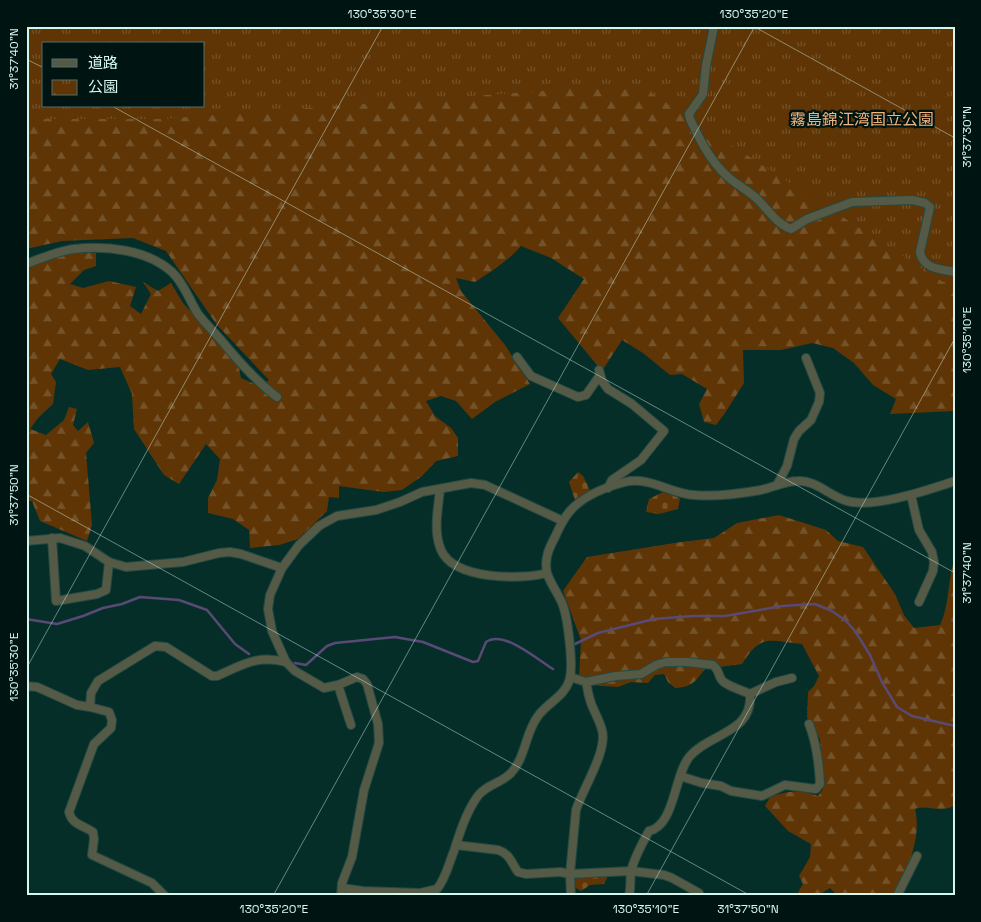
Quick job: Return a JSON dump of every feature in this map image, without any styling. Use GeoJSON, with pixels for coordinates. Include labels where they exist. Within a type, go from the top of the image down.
{"type":"FeatureCollection","features":[{"type":"Feature","properties":{"kind":"street"},"geometry":{"type":"LineString","coordinates":[[714,26],[706,66],[703,94],[689,114],[712,162],[729,178],[758,199],[775,218],[791,229],[807,219],[852,202],[912,200],[925,203],[930,207],[920,252],[921,259],[924,264],[955,272]]}},
{"type":"Feature","properties":{"kind":"street"},"geometry":{"type":"LineString","coordinates":[[26,264],[52,254],[74,249],[100,248],[132,252],[154,259],[174,273],[198,314],[263,387],[277,397]]}},
{"type":"Feature","properties":{"kind":"street"},"geometry":{"type":"LineString","coordinates":[[517,357],[532,376],[578,397],[586,395],[599,372],[608,389],[632,404],[664,431],[641,460],[612,480],[608,488]]}},
{"type":"Feature","properties":{"kind":"street"},"geometry":{"type":"LineString","coordinates":[[777,485],[787,466],[794,439],[799,431],[811,420],[819,402],[820,393],[806,358]]}},
{"type":"Feature","properties":{"kind":"street"},"geometry":{"type":"LineString","coordinates":[[563,521],[486,486],[471,483],[422,492],[376,510],[337,516],[319,526],[299,545],[282,568],[270,595],[268,609],[272,631],[286,662],[302,676],[324,688],[338,685],[357,677],[362,679],[367,684],[380,735],[378,749],[364,790],[352,857],[342,892],[420,893],[437,889],[441,884],[467,815],[481,791],[509,775],[516,767],[535,720],[564,690],[570,677],[568,635],[563,605],[548,573],[546,558],[550,545],[563,521],[580,501],[608,488],[636,480],[688,495],[718,496],[739,494],[794,481],[810,482],[844,500],[857,503],[911,496],[955,482]]}},
{"type":"Feature","properties":{"kind":"street"},"geometry":{"type":"LineString","coordinates":[[440,489],[436,530],[440,548],[444,556],[453,564],[489,577],[538,576],[548,573]]}},
{"type":"Feature","properties":{"kind":"street"},"geometry":{"type":"LineString","coordinates":[[911,496],[919,530],[932,552],[934,562],[933,571],[919,602]]}},
{"type":"Feature","properties":{"kind":"street"},"geometry":{"type":"LineString","coordinates":[[52,538],[56,601],[97,594],[106,590],[109,562]]}},
{"type":"Feature","properties":{"kind":"street"},"geometry":{"type":"LineString","coordinates":[[26,541],[60,538],[86,546],[118,566],[134,567],[183,562],[230,552],[282,568]]}},
{"type":"Feature","properties":{"kind":"street"},"geometry":{"type":"LineString","coordinates":[[90,706],[90,693],[98,681],[156,646],[166,647],[212,676],[217,676],[261,658],[272,658],[286,662]]}},
{"type":"Feature","properties":{"kind":"street"},"geometry":{"type":"LineString","coordinates":[[570,677],[586,682],[616,676],[641,674],[656,665],[666,662],[687,662],[713,665],[719,671],[724,682],[750,694],[776,682],[792,678]]}},
{"type":"Feature","properties":{"kind":"street"},"geometry":{"type":"LineString","coordinates":[[571,896],[570,874],[576,810],[589,783],[603,739],[602,730],[592,706],[586,682]]}},
{"type":"Feature","properties":{"kind":"street"},"geometry":{"type":"LineString","coordinates":[[338,685],[351,725]]}},
{"type":"Feature","properties":{"kind":"street"},"geometry":{"type":"LineString","coordinates":[[26,686],[37,687],[77,705],[90,706],[109,712],[112,720],[111,728],[94,744],[69,812],[70,818],[73,822],[93,832],[92,855],[152,883],[165,896]]}},
{"type":"Feature","properties":{"kind":"street"},"geometry":{"type":"LineString","coordinates":[[629,896],[632,884],[631,872],[649,831],[655,830],[664,822],[688,757],[710,740],[743,722],[751,704],[750,694]]}},
{"type":"Feature","properties":{"kind":"street"},"geometry":{"type":"LineString","coordinates":[[680,776],[702,783],[721,786],[731,791],[762,796],[786,785],[816,790],[820,784],[819,767],[809,724]]}},
{"type":"Feature","properties":{"kind":"street"},"geometry":{"type":"LineString","coordinates":[[456,845],[504,852],[509,855],[518,872],[526,874],[631,872],[664,875],[700,894],[700,896]]}},
{"type":"Feature","properties":{"kind":"street"},"geometry":{"type":"LineString","coordinates":[[897,896],[917,856]]}},
{"type":"Feature","properties":{"kind":"green space"},"geometry":{"type":"Polygon","coordinates":[[[26,26],[955,26],[955,411],[890,414],[896,399],[873,385],[854,363],[833,348],[812,343],[781,350],[743,350],[744,383],[716,425],[704,422],[699,404],[707,389],[682,374],[670,375],[643,353],[622,340],[602,371],[558,318],[584,279],[551,258],[521,246],[494,270],[475,282],[456,278],[461,291],[505,345],[530,384],[495,402],[472,419],[456,401],[441,396],[426,401],[435,416],[451,428],[458,438],[458,456],[436,461],[422,476],[402,490],[384,492],[339,486],[339,498],[329,497],[327,511],[298,539],[279,545],[250,548],[249,530],[233,519],[208,513],[208,498],[217,480],[220,459],[206,444],[179,484],[164,475],[134,429],[132,394],[120,367],[88,370],[60,359],[51,374],[56,382],[53,404],[38,418],[30,429],[46,435],[64,420],[69,407],[77,409],[73,425],[78,431],[88,422],[94,443],[86,453],[92,525],[87,541],[40,521],[32,501],[26,501],[26,267],[74,250],[96,253],[96,266],[84,270],[70,284],[83,288],[109,281],[136,287],[130,306],[141,314],[151,294],[143,282],[158,291],[171,283],[183,303],[238,363],[241,378],[261,387],[269,380],[217,325],[166,251],[133,238],[62,241],[26,249],[26,26]]]}},
{"type":"Feature","properties":{"kind":"green space","name":"霧島錦江湾国立公園"},"geometry":{"type":"Polygon","coordinates":[[[26,26],[955,26],[955,279],[943,282],[637,84],[160,119],[26,119],[26,26]]]}},
{"type":"Feature","properties":{"kind":"green space"},"geometry":{"type":"Polygon","coordinates":[[[578,472],[583,476],[590,490],[575,500],[569,482],[578,472]]]}},
{"type":"Feature","properties":{"kind":"green space"},"geometry":{"type":"Polygon","coordinates":[[[663,492],[680,498],[678,509],[659,514],[646,512],[649,499],[663,492]]]}},
{"type":"Feature","properties":{"kind":"green space"},"geometry":{"type":"Polygon","coordinates":[[[779,515],[826,530],[838,541],[863,547],[895,594],[904,615],[914,628],[940,625],[955,558],[955,806],[943,809],[924,807],[915,809],[917,820],[915,843],[908,865],[893,896],[838,896],[830,888],[817,896],[796,896],[803,884],[799,876],[810,857],[811,844],[788,831],[765,806],[770,797],[776,795],[800,792],[818,796],[823,789],[820,739],[807,717],[808,692],[814,686],[819,676],[802,644],[774,641],[761,643],[755,647],[742,664],[705,669],[693,683],[675,688],[668,682],[664,674],[655,675],[648,683],[631,682],[618,687],[588,685],[579,679],[581,640],[563,591],[587,557],[714,538],[737,523],[779,515]]]}},
{"type":"Feature","properties":{"kind":"green space"},"geometry":{"type":"Polygon","coordinates":[[[609,874],[604,884],[590,885],[581,891],[576,888],[573,881],[574,879],[609,874]]]}},
{"type":"Feature","properties":{"kind":"waterway"},"geometry":{"type":"LineString","coordinates":[[26,619],[57,624],[140,597],[179,600],[207,610],[235,644],[249,654]]}},
{"type":"Feature","properties":{"kind":"waterway"},"geometry":{"type":"LineString","coordinates":[[575,644],[598,633],[654,619],[725,616],[782,606],[815,604],[832,611],[846,621],[855,631],[870,655],[882,682],[897,707],[912,716],[955,726]]}},
{"type":"Feature","properties":{"kind":"waterway"},"geometry":{"type":"LineString","coordinates":[[295,663],[306,665],[327,646],[335,643],[395,637],[423,642],[473,662],[478,661],[486,642],[493,639],[502,639],[520,647],[553,669]]}}]}
